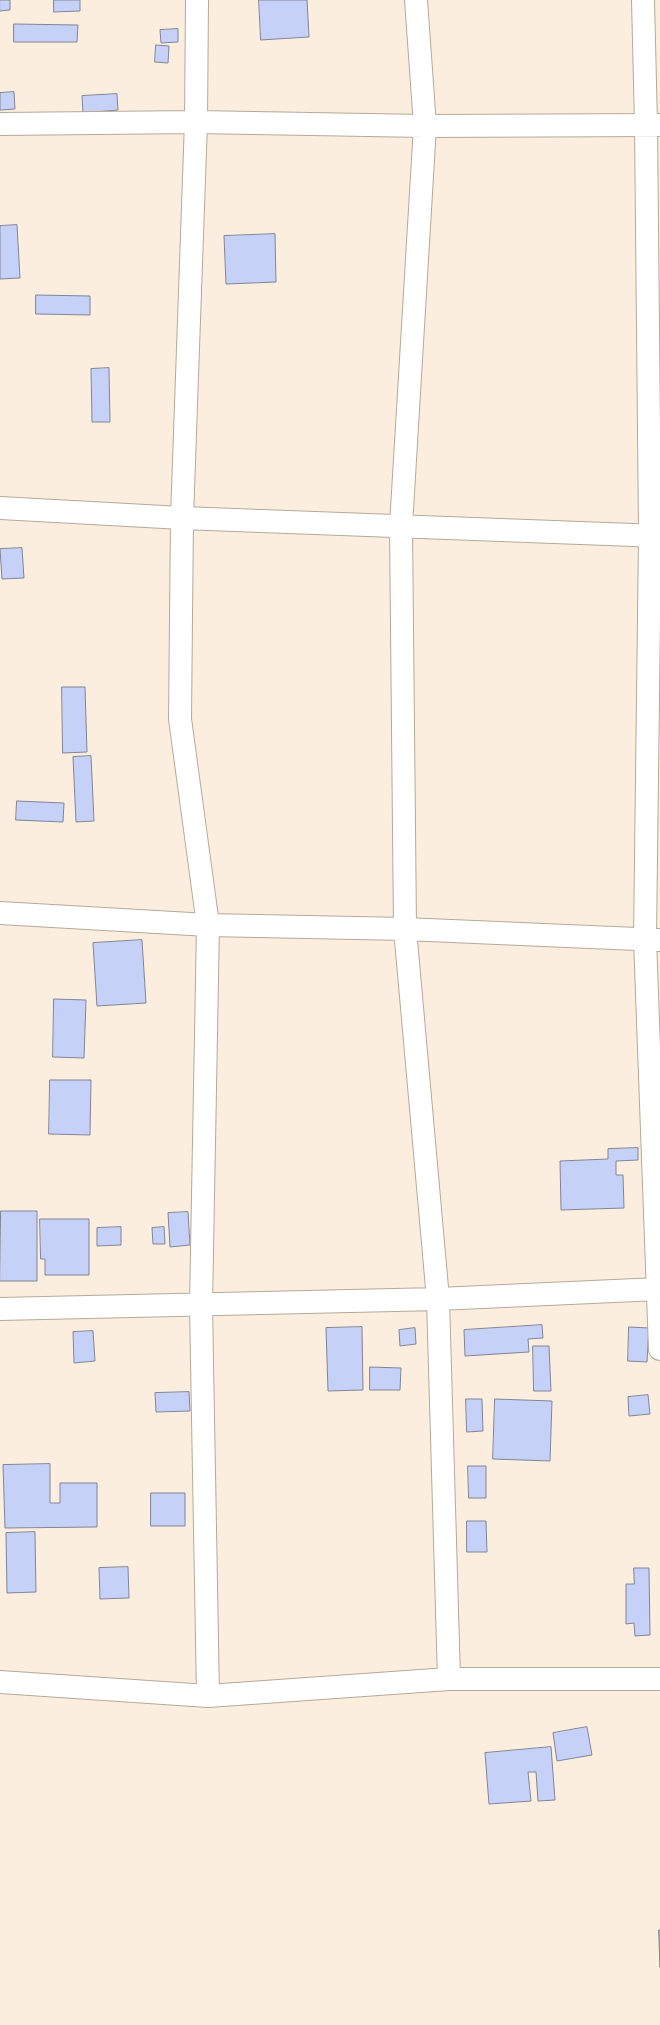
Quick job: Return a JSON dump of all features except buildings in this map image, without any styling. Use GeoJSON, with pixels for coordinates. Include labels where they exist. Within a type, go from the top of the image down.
{"type":"FeatureCollection","features":[{"type":"Feature","properties":{"kind":"street"},"geometry":{"type":"LineString","coordinates":[[197,0],[196,122],[182,518],[180,719],[208,925],[201,1305],[208,1696]]}},
{"type":"Feature","properties":{"kind":"street"},"geometry":{"type":"LineString","coordinates":[[416,0],[425,126],[401,526],[405,929],[438,1299],[449,1679]]}},
{"type":"Feature","properties":{"kind":"street"},"geometry":{"type":"LineString","coordinates":[[643,0],[653,125],[655,535],[652,939],[660,1349]]}},
{"type":"Feature","properties":{"kind":"street"},"geometry":{"type":"LineString","coordinates":[[0,124],[196,122],[425,126],[653,125]]}},
{"type":"Feature","properties":{"kind":"street"},"geometry":{"type":"LineString","coordinates":[[0,508],[182,518],[655,535]]}},
{"type":"Feature","properties":{"kind":"street"},"geometry":{"type":"LineString","coordinates":[[0,913],[208,925],[405,929],[652,939]]}},
{"type":"Feature","properties":{"kind":"street"},"geometry":{"type":"LineString","coordinates":[[0,1309],[438,1299],[658,1289]]}},
{"type":"Feature","properties":{"kind":"street"},"geometry":{"type":"LineString","coordinates":[[0,1682],[208,1696],[449,1679],[660,1679]]}}]}
